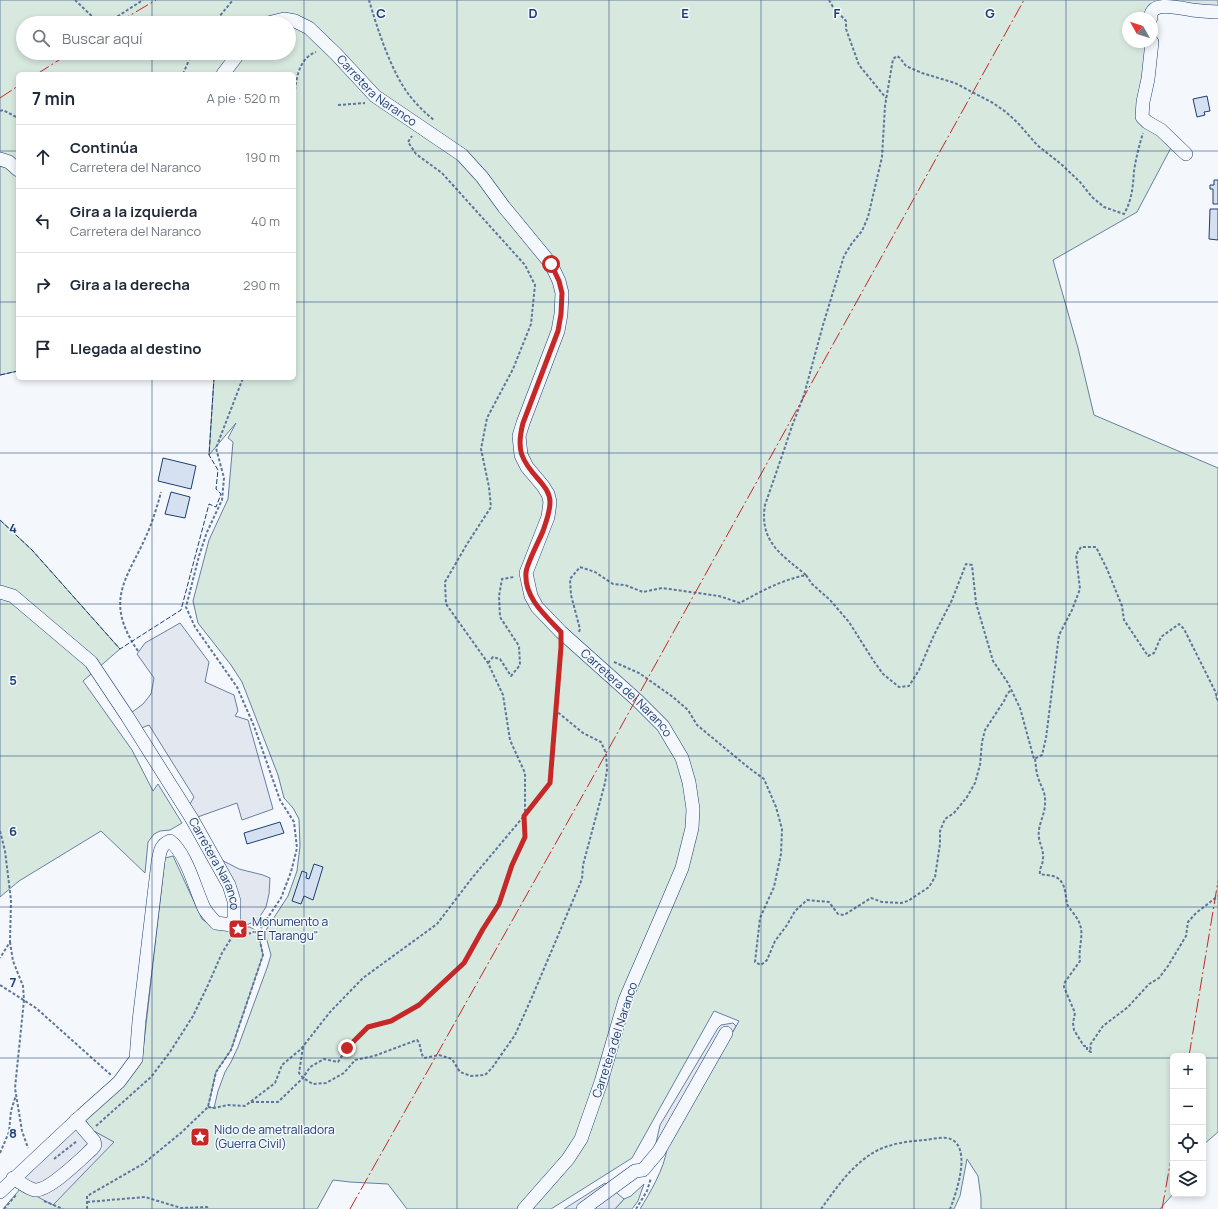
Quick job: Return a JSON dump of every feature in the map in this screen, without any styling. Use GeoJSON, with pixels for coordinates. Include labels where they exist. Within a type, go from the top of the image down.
{"type":"FeatureCollection","features":[{"type":"Feature","properties":{"kind":"street"},"geometry":{"type":"LineString","coordinates":[[1151,12],[1153,8],[1159,4],[1167,4],[1210,12],[1218,12]]}},
{"type":"Feature","properties":{"kind":"street","name":"Carretera Naranco"},"geometry":{"type":"LineString","coordinates":[[296,22],[309,28],[336,54],[375,96],[462,155],[482,177]]}},
{"type":"Feature","properties":{"kind":"street"},"geometry":{"type":"LineString","coordinates":[[1151,48],[1142,117],[1147,122],[1161,130],[1186,154]]}},
{"type":"Feature","properties":{"kind":"street"},"geometry":{"type":"LineString","coordinates":[[225,72],[234,60]]}},
{"type":"Feature","properties":{"kind":"street"},"geometry":{"type":"LineString","coordinates":[[0,159],[9,162],[16,168]]}},
{"type":"Feature","properties":{"kind":"street","name":"Carretera del Naranco"},"geometry":{"type":"LineString","coordinates":[[482,177],[504,207],[551,264],[559,281],[562,293],[561,314],[558,331],[519,436],[521,455],[527,467],[548,494],[550,502],[548,517],[526,573],[531,596],[537,607],[561,632],[638,700],[663,726],[682,758],[689,782],[693,809],[692,828],[682,868],[625,1000],[602,1082],[581,1139],[568,1159],[524,1209]]}},
{"type":"Feature","properties":{"kind":"street","name":"Carretera Naranco"},"geometry":{"type":"LineString","coordinates":[[0,592],[13,596],[90,662],[127,716],[192,819],[229,885],[234,901],[234,918],[232,925],[216,923],[205,910],[191,875],[178,850],[170,841],[164,844],[161,848],[158,862],[136,1059],[119,1082],[13,1178],[0,1192]]}},
{"type":"Feature","properties":{"kind":"street"},"geometry":{"type":"LineString","coordinates":[[583,1209],[635,1171],[643,1170],[659,1151],[726,1033]]}},
{"type":"Feature","properties":{"kind":"street"},"geometry":{"type":"LineString","coordinates":[[13,1178],[32,1189],[37,1190],[44,1188],[68,1172],[95,1145],[94,1140],[76,1120]]}},
{"type":"Feature","properties":{"kind":"path"},"geometry":{"type":"LineString","coordinates":[[75,0],[92,16]]}},
{"type":"Feature","properties":{"kind":"path"},"geometry":{"type":"LineString","coordinates":[[118,16],[143,0]]}},
{"type":"Feature","properties":{"kind":"path"},"geometry":{"type":"LineString","coordinates":[[220,16],[234,0]]}},
{"type":"Feature","properties":{"kind":"path"},"geometry":{"type":"LineString","coordinates":[[369,0],[377,25],[399,80],[422,110],[439,124]]}},
{"type":"Feature","properties":{"kind":"path"},"geometry":{"type":"LineString","coordinates":[[828,0],[846,21],[846,29],[859,65],[887,98]]}},
{"type":"Feature","properties":{"kind":"path"},"geometry":{"type":"LineString","coordinates":[[296,85],[300,66],[309,55],[321,51],[336,54]]}},
{"type":"Feature","properties":{"kind":"path"},"geometry":{"type":"LineString","coordinates":[[1147,122],[1134,170],[1133,192],[1128,208],[1124,214],[1104,207],[1092,197],[1080,182],[1061,164],[1037,145],[1018,123],[993,103],[961,85],[906,66],[900,58],[896,56],[893,59],[887,98],[882,157],[868,217],[862,231],[844,256],[804,395],[765,505],[763,515],[764,525],[771,542],[785,559],[793,563],[806,575],[812,584],[830,600],[849,622],[883,674],[899,686],[909,686],[919,670],[952,600],[966,564],[972,565],[976,603],[993,661],[1008,683],[1020,708],[1035,759],[1037,775],[1044,789],[1045,805],[1039,826],[1039,838],[1043,849],[1040,874],[1053,876],[1061,882],[1065,889],[1067,905],[1075,913],[1081,925],[1080,961],[1065,982],[1064,988],[1075,1013],[1073,1023],[1074,1030],[1084,1046],[1087,1046],[1087,1050],[1091,1052],[1090,1045],[1102,1026],[1128,1006],[1149,984],[1159,978],[1186,936],[1188,922],[1196,913],[1218,896]]}},
{"type":"Feature","properties":{"kind":"path"},"geometry":{"type":"LineString","coordinates":[[184,72],[189,60]]}},
{"type":"Feature","properties":{"kind":"path"},"geometry":{"type":"LineString","coordinates":[[338,105],[382,101]]}},
{"type":"Feature","properties":{"kind":"path"},"geometry":{"type":"LineString","coordinates":[[0,111],[4,110],[16,117]]}},
{"type":"Feature","properties":{"kind":"path"},"geometry":{"type":"LineString","coordinates":[[252,1102],[278,1102],[303,1078],[310,1067],[324,1059],[338,1062],[347,1048],[368,1027],[391,1021],[419,1005],[464,963],[499,904],[512,865],[525,837],[525,773],[510,740],[503,695],[488,663],[446,604],[445,582],[491,507],[489,487],[481,449],[487,418],[514,370],[531,324],[535,285],[525,265],[442,173],[416,154],[408,142],[418,126]]}},
{"type":"Feature","properties":{"kind":"path"},"geometry":{"type":"LineString","coordinates":[[87,1209],[87,1196],[143,1164],[182,1132],[208,1107],[216,1072],[231,1050],[263,955],[258,932],[281,898],[291,872],[297,848],[294,822],[280,800],[254,726],[237,687],[195,627],[186,607],[199,556],[207,532],[222,500],[224,478],[216,448],[243,380]]}},
{"type":"Feature","properties":{"kind":"path"},"geometry":{"type":"LineString","coordinates":[[138,651],[123,625],[120,610],[121,592],[126,576],[150,527],[161,492]]}},
{"type":"Feature","properties":{"kind":"path"},"geometry":{"type":"LineString","coordinates":[[1035,759],[1042,755],[1046,738],[1059,635],[1072,610],[1080,589],[1076,554],[1081,547],[1096,547],[1122,606],[1124,620],[1148,656],[1154,653],[1161,637],[1179,624],[1184,629],[1215,691],[1218,701]]}},
{"type":"Feature","properties":{"kind":"path"},"geometry":{"type":"LineString","coordinates":[[576,645],[580,629],[571,595],[570,579],[580,567],[595,572],[613,584],[625,585],[643,592],[662,588],[719,596],[740,603],[763,590],[793,578],[806,575]]}},
{"type":"Feature","properties":{"kind":"path"},"geometry":{"type":"LineString","coordinates":[[488,663],[493,657],[500,659],[511,676],[520,665],[519,646],[500,617],[499,596],[502,579],[515,577],[527,580]]}},
{"type":"Feature","properties":{"kind":"path"},"geometry":{"type":"LineString","coordinates":[[208,1107],[214,1108],[228,1105],[245,1106],[275,1083],[282,1065],[303,1047],[330,1012],[363,978],[437,924],[472,878],[550,783],[561,632]]}},
{"type":"Feature","properties":{"kind":"path"},"geometry":{"type":"LineString","coordinates":[[613,661],[639,672],[677,700],[688,710],[697,725],[764,779],[776,807],[782,829],[781,854],[774,887],[760,918],[755,962],[761,965],[767,960],[775,941],[787,926],[795,911],[807,900],[829,902],[838,914],[844,915],[871,898],[882,902],[901,903],[908,901],[929,887],[936,877],[940,831],[945,819],[954,813],[967,797],[975,783],[980,765],[982,742],[985,730],[1011,690]]}},
{"type":"Feature","properties":{"kind":"path"},"geometry":{"type":"LineString","coordinates":[[303,1047],[299,1073],[303,1078],[313,1084],[326,1083],[344,1073],[355,1060],[374,1056],[417,1040],[419,1043],[420,1053],[424,1058],[439,1055],[452,1059],[460,1072],[471,1076],[484,1075],[496,1062],[515,1035],[524,1016],[582,879],[583,865],[605,783],[607,770],[606,753],[601,742],[583,733],[555,710]]}},
{"type":"Feature","properties":{"kind":"path"},"geometry":{"type":"LineString","coordinates":[[0,832],[5,851],[11,900],[10,942],[13,961],[23,986],[24,1000],[15,1088],[22,1131],[33,1160]]}},
{"type":"Feature","properties":{"kind":"path"},"geometry":{"type":"LineString","coordinates":[[239,935],[258,932]]}},
{"type":"Feature","properties":{"kind":"path"},"geometry":{"type":"LineString","coordinates":[[0,958],[10,942]]}},
{"type":"Feature","properties":{"kind":"path"},"geometry":{"type":"LineString","coordinates":[[0,985],[36,1008],[119,1082]]}},
{"type":"Feature","properties":{"kind":"path"},"geometry":{"type":"LineString","coordinates":[[0,1153],[9,1132],[11,1111],[16,1094]]}},
{"type":"Feature","properties":{"kind":"path"},"geometry":{"type":"LineString","coordinates":[[822,1209],[850,1171],[878,1150],[907,1141],[947,1138],[954,1142],[959,1148],[962,1158],[959,1187],[950,1209]]}},
{"type":"Feature","properties":{"kind":"path"},"geometry":{"type":"LineString","coordinates":[[636,1209],[647,1191],[651,1179],[643,1170]]}},
{"type":"Feature","properties":{"kind":"path"},"geometry":{"type":"LineString","coordinates":[[4,1209],[18,1193]]}},
{"type":"Feature","properties":{"kind":"path"},"geometry":{"type":"LineString","coordinates":[[87,1202],[145,1197],[181,1208],[207,1207],[208,1209]]}},
{"type":"Feature","properties":{"kind":"shaded area"},"geometry":{"type":"Polygon","coordinates":[[[0,0],[1218,0],[1218,12],[1167,4],[1158,12],[1122,12],[1122,48],[1151,48],[1142,117],[1174,142],[1137,212],[1053,260],[1078,348],[1094,415],[1218,468],[1218,691],[1216,698],[1218,701],[1218,1132],[1206,1142],[1206,1053],[1170,1053],[1170,1197],[1160,1209],[981,1209],[978,1176],[967,1159],[960,1196],[954,1209],[640,1209],[660,1173],[667,1149],[739,1021],[714,1011],[632,1158],[551,1209],[407,1209],[388,1184],[333,1180],[317,1209],[3,1209],[21,1188],[113,1142],[92,1130],[82,1115],[142,1060],[165,858],[173,856],[202,919],[216,929],[250,927],[258,932],[263,955],[231,1050],[216,1072],[208,1107],[214,1108],[225,1072],[238,1047],[267,968],[271,955],[266,937],[266,930],[288,896],[297,871],[300,846],[299,819],[293,808],[284,798],[278,775],[242,682],[231,665],[198,623],[193,601],[209,540],[228,499],[233,442],[228,438],[236,423],[209,455],[214,380],[296,380],[296,72],[16,72],[16,371],[0,375],[0,0]]]}},
{"type":"Feature","properties":{"kind":"shaded area"},"geometry":{"type":"Polygon","coordinates":[[[0,520],[32,550],[120,649],[83,681],[132,750],[153,791],[158,784],[182,823],[170,830],[160,831],[154,834],[148,842],[145,873],[101,831],[19,881],[0,897],[0,520]]]}},
{"type":"Feature","properties":{"kind":"shaded area"},"geometry":{"type":"Polygon","coordinates":[[[180,623],[209,662],[205,682],[234,695],[238,711],[235,716],[248,720],[273,809],[242,820],[237,803],[192,819],[186,811],[194,797],[149,725],[136,730],[127,716],[143,704],[151,694],[154,678],[137,654],[145,643],[180,623]]]}},
{"type":"Feature","properties":{"kind":"shaded area"},"geometry":{"type":"Polygon","coordinates":[[[212,855],[239,869],[270,878],[266,907],[257,921],[243,926],[232,925],[234,918],[212,855]]]}},
{"type":"Feature","properties":{"kind":"shaded area"},"geometry":{"type":"Polygon","coordinates":[[[733,1023],[736,1026],[667,1149],[656,1143],[660,1125],[718,1028],[721,1025],[733,1023]]]}},
{"type":"Feature","properties":{"kind":"shaded area"},"geometry":{"type":"Polygon","coordinates":[[[82,1115],[92,1130],[114,1142],[53,1205],[21,1188],[19,1173],[82,1115]]]}},
{"type":"Feature","properties":{"kind":"shaded area"},"geometry":{"type":"Polygon","coordinates":[[[605,1183],[624,1199],[615,1209],[564,1209],[605,1183]]]}},
{"type":"Feature","properties":{"kind":"shaded area"},"geometry":{"type":"Polygon","coordinates":[[[644,1184],[638,1201],[632,1209],[615,1209],[624,1199],[631,1196],[644,1184]]]}},
{"type":"Feature","properties":{"kind":"building"},"geometry":{"type":"Polygon","coordinates":[[[1207,96],[1210,111],[1204,112],[1205,115],[1197,117],[1193,99],[1207,96]]]}},
{"type":"Feature","properties":{"kind":"building"},"geometry":{"type":"Polygon","coordinates":[[[1214,180],[1218,180],[1218,204],[1213,204],[1213,189],[1210,189],[1210,185],[1214,185],[1214,180]]]}},
{"type":"Feature","properties":{"kind":"building"},"geometry":{"type":"Polygon","coordinates":[[[1210,209],[1218,209],[1218,240],[1209,239],[1210,209]]]}},
{"type":"Feature","properties":{"kind":"building"},"geometry":{"type":"Polygon","coordinates":[[[163,458],[196,466],[191,489],[158,481],[163,458]]]}},
{"type":"Feature","properties":{"kind":"building"},"geometry":{"type":"Polygon","coordinates":[[[171,492],[190,497],[185,518],[165,514],[171,492]]]}},
{"type":"Feature","properties":{"kind":"building"},"geometry":{"type":"Polygon","coordinates":[[[280,822],[284,833],[247,844],[244,833],[280,822]]]}},
{"type":"Feature","properties":{"kind":"building"},"geometry":{"type":"Polygon","coordinates":[[[314,864],[323,867],[313,900],[304,896],[301,904],[292,901],[302,871],[307,873],[306,878],[309,879],[314,864]]]}},
{"type":"Feature","properties":{"kind":"fence"},"geometry":{"type":"LineString","coordinates":[[0,375],[16,371]]}},
{"type":"Feature","properties":{"kind":"fence"},"geometry":{"type":"LineString","coordinates":[[0,520],[32,550],[120,649],[181,610],[209,504],[216,507],[221,494],[216,489],[218,470],[209,455],[214,380]]}},
{"type":"Feature","properties":{"kind":"power"},"geometry":{"type":"LineString","coordinates":[[129,16],[156,0]]}},
{"type":"Feature","properties":{"kind":"power"},"geometry":{"type":"LineString","coordinates":[[350,1209],[598,768],[1024,0]]}},
{"type":"Feature","properties":{"kind":"power"},"geometry":{"type":"LineString","coordinates":[[40,72],[59,60]]}},
{"type":"Feature","properties":{"kind":"power"},"geometry":{"type":"LineString","coordinates":[[0,98],[16,87]]}},
{"type":"Feature","properties":{"kind":"power"},"geometry":{"type":"LineString","coordinates":[[1189,1053],[1218,881]]}},
{"type":"Feature","properties":{"kind":"power"},"geometry":{"type":"LineString","coordinates":[[1162,1209],[1171,1161]]}},
{"type":"Feature","properties":{"kind":"place","name":"Monumento a \"El Tarangu\""},"geometry":{"type":"Point","coordinates":[238,929]}},
{"type":"Feature","properties":{"kind":"place","name":"Nido de ametralladora (Guerra Civil)"},"geometry":{"type":"Point","coordinates":[200,1137]}},
{"type":"Feature","properties":{"kind":"route"},"geometry":{"type":"LineString","coordinates":[[347,1048],[368,1027],[391,1021],[419,1005],[464,963],[499,904],[512,865],[525,837],[524,816],[550,783],[561,632],[537,607],[527,585],[526,573],[548,517],[550,502],[548,494],[527,467],[521,455],[519,436],[558,331],[561,314],[562,293],[559,281],[551,264]]}}]}
